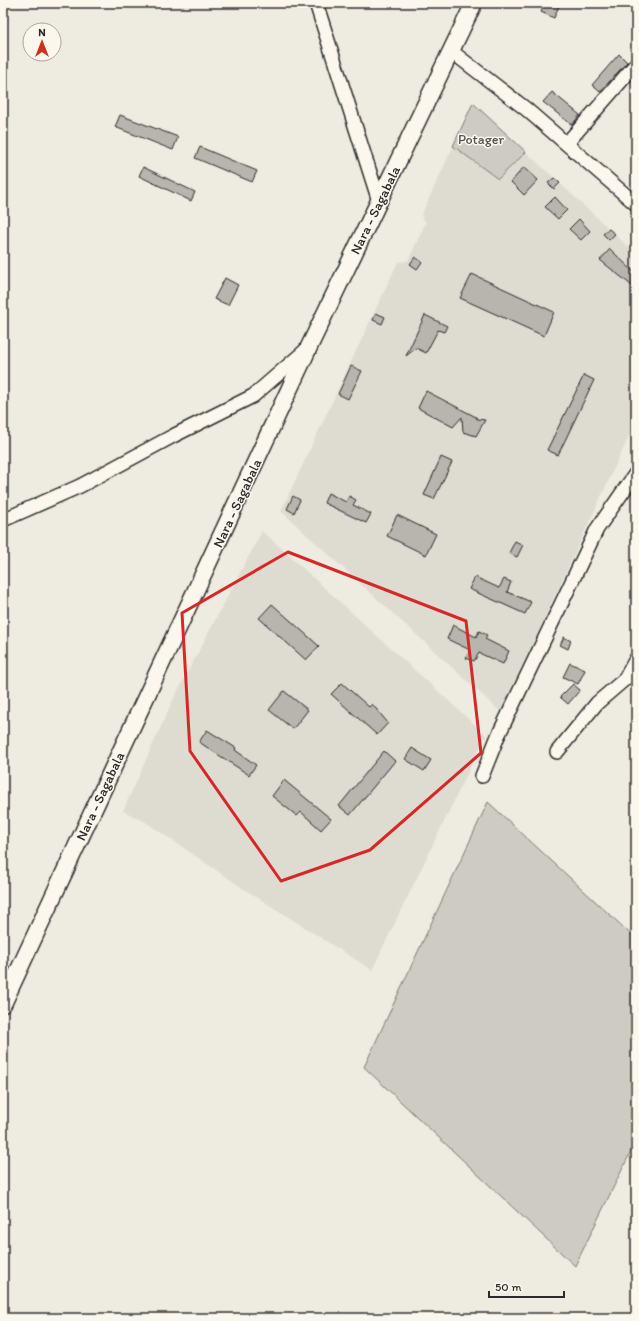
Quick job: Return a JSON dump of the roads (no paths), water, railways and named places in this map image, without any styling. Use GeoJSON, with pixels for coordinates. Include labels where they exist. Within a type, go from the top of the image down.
{"type":"FeatureCollection","features":[{"type":"Feature","properties":{"kind":"main road","name":"Nara - Sagabala"},"geometry":{"type":"LineString","coordinates":[[3,1004],[309,347],[474,3]]}},
{"type":"Feature","properties":{"kind":"street"},"geometry":{"type":"LineString","coordinates":[[316,3],[379,201]]}},
{"type":"Feature","properties":{"kind":"street"},"geometry":{"type":"LineString","coordinates":[[451,51],[481,73],[567,143],[636,204]]}},
{"type":"Feature","properties":{"kind":"street"},"geometry":{"type":"LineString","coordinates":[[567,143],[636,64]]}},
{"type":"Feature","properties":{"kind":"street"},"geometry":{"type":"LineString","coordinates":[[3,520],[80,486],[173,436],[253,396],[309,347]]}},
{"type":"Feature","properties":{"kind":"street"},"geometry":{"type":"LineString","coordinates":[[482,776],[498,736],[597,529],[636,473]]}},
{"type":"Feature","properties":{"kind":"street"},"geometry":{"type":"LineString","coordinates":[[557,752],[598,703],[625,679],[636,659]]}},
{"type":"Feature","properties":{"kind":"park label","name":"Potager"},"geometry":{"type":"Point","coordinates":[481,139]}}]}
